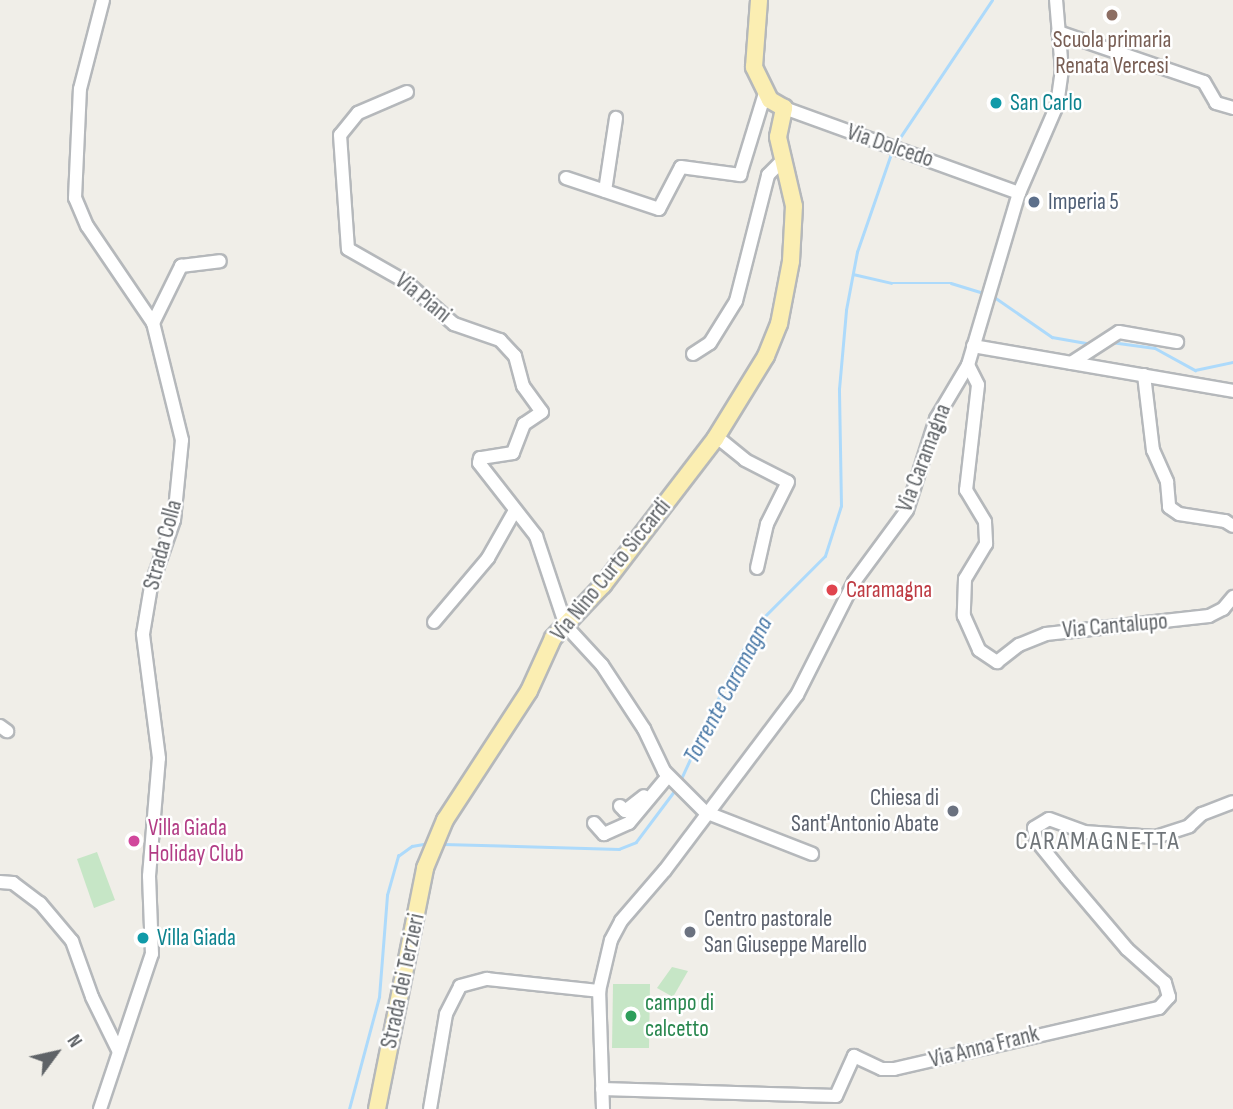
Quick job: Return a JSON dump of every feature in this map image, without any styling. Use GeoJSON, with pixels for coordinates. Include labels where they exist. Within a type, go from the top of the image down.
{"type":"FeatureCollection","features":[{"type":"Feature","properties":{"kind":"main road"},"geometry":{"type":"LineString","coordinates":[[759,0],[754,67],[765,93]]}},
{"type":"Feature","properties":{"kind":"main road","name":"Via Dolcedo"},"geometry":{"type":"LineString","coordinates":[[765,93],[784,108]]}},
{"type":"Feature","properties":{"kind":"main road","name":"Via Nino Curto Siccardi"},"geometry":{"type":"LineString","coordinates":[[430,854],[441,830],[529,691],[547,648],[603,585],[717,437],[766,356],[785,303],[794,206],[778,137],[784,108]]}},
{"type":"Feature","properties":{"kind":"main road","name":"Strada dei Terzieri"},"geometry":{"type":"LineString","coordinates":[[377,1109],[430,854]]}},
{"type":"Feature","properties":{"kind":"street","name":"Strada Colla"},"geometry":{"type":"LineString","coordinates":[[100,1109],[152,954],[149,886],[159,758],[143,634],[151,586],[174,520],[182,440],[153,323],[87,226],[75,198],[80,89],[103,0]]}},
{"type":"Feature","properties":{"kind":"street","name":"Via Caramagna"},"geometry":{"type":"LineString","coordinates":[[599,991],[611,940],[705,812],[752,758],[797,695],[854,582],[902,519],[936,418],[968,365],[1019,193],[1057,106],[1062,71],[1056,0]]}},
{"type":"Feature","properties":{"kind":"street"},"geometry":{"type":"LineString","coordinates":[[1058,32],[1204,82],[1216,103],[1233,108]]}},
{"type":"Feature","properties":{"kind":"street","name":"Via Piani"},"geometry":{"type":"LineString","coordinates":[[407,92],[358,113],[340,135],[348,249],[406,282],[454,324],[500,340],[515,356],[523,386],[542,412],[524,425],[513,453],[480,458],[479,463],[514,512],[536,536],[566,626],[602,665],[644,729],[666,773],[705,812]]}},
{"type":"Feature","properties":{"kind":"street"},"geometry":{"type":"LineString","coordinates":[[566,178],[659,209],[681,167],[740,175],[765,93]]}},
{"type":"Feature","properties":{"kind":"street","name":"Via Dolcedo"},"geometry":{"type":"LineString","coordinates":[[784,108],[1019,193]]}},
{"type":"Feature","properties":{"kind":"street"},"geometry":{"type":"LineString","coordinates":[[605,191],[616,118]]}},
{"type":"Feature","properties":{"kind":"street"},"geometry":{"type":"LineString","coordinates":[[693,354],[710,343],[736,301],[768,175],[782,161]]}},
{"type":"Feature","properties":{"kind":"street"},"geometry":{"type":"LineString","coordinates":[[153,323],[181,266],[220,261]]}},
{"type":"Feature","properties":{"kind":"street"},"geometry":{"type":"LineString","coordinates":[[1071,363],[1087,349],[1119,332],[1177,342]]}},
{"type":"Feature","properties":{"kind":"street"},"geometry":{"type":"LineString","coordinates":[[973,346],[1233,391]]}},
{"type":"Feature","properties":{"kind":"street","name":"Via Cantalupo"},"geometry":{"type":"LineString","coordinates":[[968,365],[978,387],[966,490],[985,522],[986,544],[965,579],[964,616],[975,645],[997,662],[1018,645],[1046,634],[1209,616],[1223,610],[1233,597]]}},
{"type":"Feature","properties":{"kind":"street"},"geometry":{"type":"LineString","coordinates":[[1144,375],[1153,450],[1167,482],[1169,507],[1179,514],[1225,521],[1233,526]]}},
{"type":"Feature","properties":{"kind":"street"},"geometry":{"type":"LineString","coordinates":[[717,437],[745,460],[788,482],[767,524],[757,568]]}},
{"type":"Feature","properties":{"kind":"street"},"geometry":{"type":"LineString","coordinates":[[433,622],[488,558],[514,512]]}},
{"type":"Feature","properties":{"kind":"street"},"geometry":{"type":"LineString","coordinates":[[620,806],[625,810],[642,799],[666,773]]}},
{"type":"Feature","properties":{"kind":"street"},"geometry":{"type":"LineString","coordinates":[[594,823],[604,834],[629,823],[666,773]]}},
{"type":"Feature","properties":{"kind":"street","name":"Via Anna Frank"},"geometry":{"type":"LineString","coordinates":[[602,1089],[667,1087],[836,1096],[855,1056],[882,1069],[894,1069],[1162,1006],[1169,997],[1165,984],[1127,949],[1066,877],[1036,840],[1034,828],[1049,819],[1084,832],[1156,837],[1189,826],[1202,814],[1233,802]]}},
{"type":"Feature","properties":{"kind":"street"},"geometry":{"type":"LineString","coordinates":[[705,812],[812,854]]}},
{"type":"Feature","properties":{"kind":"street"},"geometry":{"type":"LineString","coordinates":[[0,882],[13,883],[40,903],[72,941],[92,997],[118,1050]]}},
{"type":"Feature","properties":{"kind":"street"},"geometry":{"type":"LineString","coordinates":[[430,1109],[446,1014],[460,986],[487,979],[599,991],[603,1109]]}},
{"type":"Feature","properties":{"kind":"green space"},"geometry":{"type":"Polygon","coordinates":[[[97,852],[115,900],[94,908],[77,859],[97,852]]]}},
{"type":"Feature","properties":{"kind":"green space"},"geometry":{"type":"Polygon","coordinates":[[[672,967],[688,971],[673,997],[657,988],[672,967]]]}},
{"type":"Feature","properties":{"kind":"green space","name":"campo di calcetto"},"geometry":{"type":"Polygon","coordinates":[[[613,984],[650,984],[649,1048],[612,1048],[613,984]]]}},
{"type":"Feature","properties":{"kind":"waterway","name":"Torrente Caramagna"},"geometry":{"type":"LineString","coordinates":[[895,145],[992,0]]}},
{"type":"Feature","properties":{"kind":"waterway","name":"Torrente Caramagna"},"geometry":{"type":"LineString","coordinates":[[680,781],[733,667],[759,622],[825,556],[841,506],[839,389],[846,310],[857,252],[892,151]]}},
{"type":"Feature","properties":{"kind":"waterway"},"geometry":{"type":"LineString","coordinates":[[853,274],[891,283],[951,283],[986,294]]}},
{"type":"Feature","properties":{"kind":"waterway"},"geometry":{"type":"LineString","coordinates":[[993,296],[1052,337],[1091,344]]}},
{"type":"Feature","properties":{"kind":"waterway"},"geometry":{"type":"LineString","coordinates":[[1111,342],[1155,348],[1195,370],[1233,362]]}},
{"type":"Feature","properties":{"kind":"waterway","name":"Torrente Caramagna"},"geometry":{"type":"LineString","coordinates":[[443,844],[619,849],[636,842],[675,790]]}},
{"type":"Feature","properties":{"kind":"waterway","name":"Torrente Caramagna"},"geometry":{"type":"LineString","coordinates":[[349,1109],[379,997],[387,895],[398,856],[412,846],[429,843]]}},
{"type":"Feature","properties":{"kind":"place","name":"Scuola primaria Renata Vercesi"},"geometry":{"type":"Point","coordinates":[1112,15]}},
{"type":"Feature","properties":{"kind":"place","name":"San Carlo"},"geometry":{"type":"Point","coordinates":[996,103]}},
{"type":"Feature","properties":{"kind":"place","name":"Imperia 5"},"geometry":{"type":"Point","coordinates":[1034,202]}},
{"type":"Feature","properties":{"kind":"place","name":"Caramagna"},"geometry":{"type":"Point","coordinates":[832,590]}},
{"type":"Feature","properties":{"kind":"place","name":"Chiesa di Sant'Antonio Abate"},"geometry":{"type":"Point","coordinates":[953,811]}},
{"type":"Feature","properties":{"kind":"place","name":"Villa Giada Holiday Club"},"geometry":{"type":"Point","coordinates":[134,841]}},
{"type":"Feature","properties":{"kind":"place","name":"Centro pastorale San Giuseppe Marello"},"geometry":{"type":"Point","coordinates":[690,932]}},
{"type":"Feature","properties":{"kind":"place","name":"Villa Giada"},"geometry":{"type":"Point","coordinates":[143,938]}},
{"type":"Feature","properties":{"kind":"place","name":"campo di calcetto"},"geometry":{"type":"Point","coordinates":[631,1016]}},
{"type":"Feature","properties":{"kind":"district","name":"CARAMAGNETTA"},"geometry":{"type":"Point","coordinates":[1098,842]}}]}
